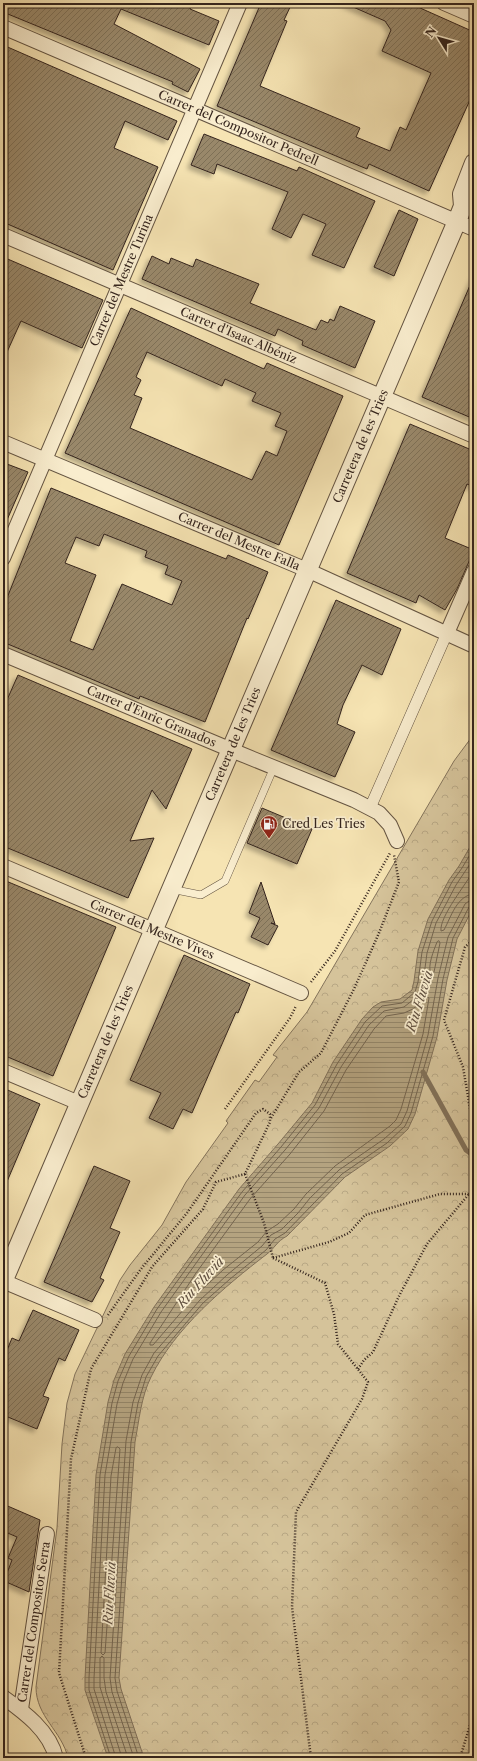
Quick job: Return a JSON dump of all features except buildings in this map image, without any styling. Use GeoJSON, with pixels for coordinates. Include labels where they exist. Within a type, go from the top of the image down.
{"type":"FeatureCollection","features":[{"type":"Feature","properties":{"kind":"street","name":"Carrer del Mestre Turina"},"geometry":{"type":"LineString","coordinates":[[3,558],[240,3]]}},
{"type":"Feature","properties":{"kind":"street"},"geometry":{"type":"LineString","coordinates":[[444,3],[474,16]]}},
{"type":"Feature","properties":{"kind":"street","name":"Carrer del Compositor Pedrell"},"geometry":{"type":"LineString","coordinates":[[3,27],[194,109],[464,210],[474,229]]}},
{"type":"Feature","properties":{"kind":"street","name":"Carretera de les Tries"},"geometry":{"type":"LineString","coordinates":[[3,1281],[382,396],[464,210],[462,194],[474,163]]}},
{"type":"Feature","properties":{"kind":"street","name":"Carrer d'Isaac Albéniz"},"geometry":{"type":"LineString","coordinates":[[3,235],[474,436]]}},
{"type":"Feature","properties":{"kind":"street","name":"Carrer del Mestre Falla"},"geometry":{"type":"LineString","coordinates":[[3,442],[308,570],[474,646]]}},
{"type":"Feature","properties":{"kind":"street"},"geometry":{"type":"LineString","coordinates":[[370,808],[474,571]]}},
{"type":"Feature","properties":{"kind":"street","name":"Carrer d'Enric Granados"},"geometry":{"type":"LineString","coordinates":[[3,654],[354,800],[379,813],[390,825],[395,845]]}},
{"type":"Feature","properties":{"kind":"street","name":"Carrer del Mestre Vives"},"geometry":{"type":"LineString","coordinates":[[3,866],[301,993]]}},
{"type":"Feature","properties":{"kind":"street"},"geometry":{"type":"LineString","coordinates":[[3,1071],[80,1103]]}},
{"type":"Feature","properties":{"kind":"street"},"geometry":{"type":"LineString","coordinates":[[3,1281],[95,1320]]}},
{"type":"Feature","properties":{"kind":"street","name":"Carrer del Compositor Serra"},"geometry":{"type":"LineString","coordinates":[[21,1710],[48,1534]]}},
{"type":"Feature","properties":{"kind":"street"},"geometry":{"type":"LineString","coordinates":[[3,1696],[36,1723],[48,1739],[56,1758]]}},
{"type":"Feature","properties":{"kind":"lane"},"geometry":{"type":"LineString","coordinates":[[171,889],[201,895],[225,881],[274,767]]}},
{"type":"Feature","properties":{"kind":"path"},"geometry":{"type":"LineString","coordinates":[[225,1109],[290,1018],[301,993],[319,974],[335,951],[395,845]]}},
{"type":"Feature","properties":{"kind":"path"},"geometry":{"type":"LineString","coordinates":[[311,1758],[292,1607],[296,1512],[362,1399],[368,1382],[338,1344],[334,1314],[325,1283],[273,1258],[264,1223],[245,1174],[270,1122],[270,1119],[299,1072],[321,1054],[354,989],[379,933],[399,882],[395,845]]}},
{"type":"Feature","properties":{"kind":"path"},"geometry":{"type":"LineString","coordinates":[[474,939],[465,947],[444,1020],[463,1067],[471,1114],[474,1118]]}},
{"type":"Feature","properties":{"kind":"path"},"geometry":{"type":"LineString","coordinates":[[95,1320],[108,1315],[142,1269],[187,1213],[256,1112],[263,1109],[270,1114],[270,1119]]}},
{"type":"Feature","properties":{"kind":"path"},"geometry":{"type":"LineString","coordinates":[[86,1758],[59,1673],[71,1458],[91,1369],[152,1267],[203,1209],[216,1182],[245,1174]]}},
{"type":"Feature","properties":{"kind":"path"},"geometry":{"type":"LineString","coordinates":[[358,1369],[364,1360],[373,1352],[400,1294],[427,1244],[474,1190]]}},
{"type":"Feature","properties":{"kind":"path"},"geometry":{"type":"LineString","coordinates":[[273,1258],[329,1242],[349,1233],[365,1215],[440,1194],[469,1194]]}},
{"type":"Feature","properties":{"kind":"path"},"geometry":{"type":"LineString","coordinates":[[460,1758],[474,1712]]}},
{"type":"Feature","properties":{"kind":"green space"},"geometry":{"type":"Polygon","coordinates":[[[474,734],[474,1758],[68,1758],[65,1748],[40,1707],[36,1687],[57,1528],[62,1444],[67,1403],[75,1374],[120,1280],[162,1225],[186,1182],[228,1123],[226,1121],[255,1080],[259,1082],[277,1057],[273,1055],[307,1012],[454,761],[474,734]]]}},
{"type":"Feature","properties":{"kind":"water","name":"Riu Fluvià"},"geometry":{"type":"Polygon","coordinates":[[[474,840],[474,906],[457,939],[447,980],[437,1037],[415,1114],[408,1129],[390,1146],[345,1177],[287,1236],[280,1240],[270,1252],[218,1294],[187,1325],[173,1342],[151,1377],[141,1409],[135,1442],[119,1678],[121,1689],[144,1758],[108,1758],[85,1690],[85,1678],[96,1475],[108,1402],[114,1380],[125,1354],[154,1307],[239,1189],[312,1103],[333,1062],[362,1019],[373,1007],[381,1002],[400,999],[412,990],[418,951],[428,919],[449,880],[474,840]]]}},
{"type":"Feature","properties":{"kind":"waterway"},"geometry":{"type":"LineString","coordinates":[[423,1072],[466,1150],[474,1156]]}},
{"type":"Feature","properties":{"kind":"place","name":"Cred Les Tries"},"geometry":{"type":"Point","coordinates":[269,839]}}]}
